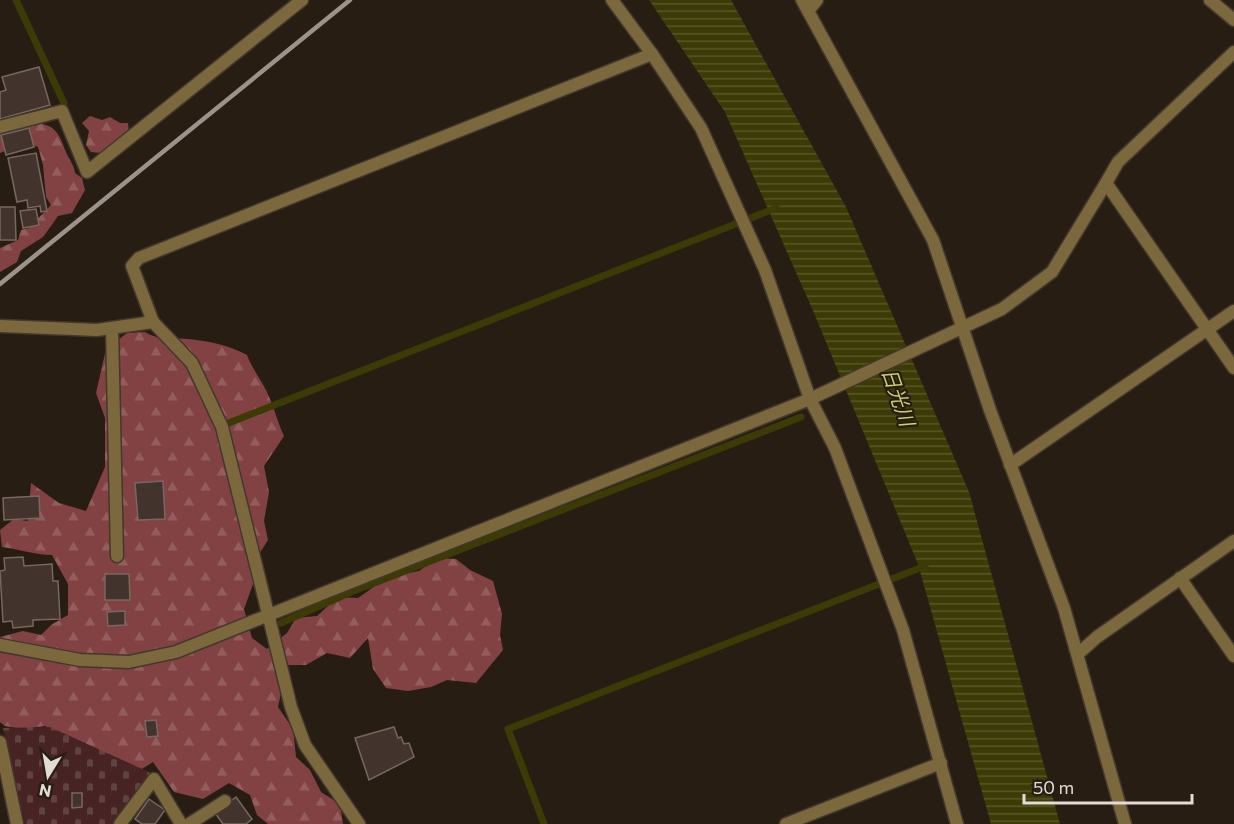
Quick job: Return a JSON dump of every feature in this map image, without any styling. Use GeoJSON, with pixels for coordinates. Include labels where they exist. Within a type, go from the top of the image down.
{"type":"FeatureCollection","features":[{"type":"Feature","properties":{"kind":"street"},"geometry":{"type":"LineString","coordinates":[[0,128],[62,111],[87,172],[302,0]]}},
{"type":"Feature","properties":{"kind":"street"},"geometry":{"type":"LineString","coordinates":[[612,0],[652,54],[701,128],[765,270],[903,630],[957,824]]}},
{"type":"Feature","properties":{"kind":"street"},"geometry":{"type":"LineString","coordinates":[[817,0],[805,5],[933,240],[959,331],[1079,653],[1125,824]]}},
{"type":"Feature","properties":{"kind":"street"},"geometry":{"type":"LineString","coordinates":[[1210,0],[1234,20]]}},
{"type":"Feature","properties":{"kind":"street"},"geometry":{"type":"LineString","coordinates":[[0,645],[80,660],[129,662],[176,652],[814,397],[959,331],[1002,309],[1052,272],[1118,162],[1234,52]]}},
{"type":"Feature","properties":{"kind":"street"},"geometry":{"type":"LineString","coordinates":[[359,824],[305,745],[291,706],[268,617],[249,528],[222,427],[192,363],[153,322],[132,266],[139,258],[652,54]]}},
{"type":"Feature","properties":{"kind":"street"},"geometry":{"type":"LineString","coordinates":[[1106,183],[1234,368]]}},
{"type":"Feature","properties":{"kind":"street"},"geometry":{"type":"LineString","coordinates":[[1010,465],[1234,310]]}},
{"type":"Feature","properties":{"kind":"street"},"geometry":{"type":"LineString","coordinates":[[0,326],[98,330],[153,322]]}},
{"type":"Feature","properties":{"kind":"street"},"geometry":{"type":"LineString","coordinates":[[112,328],[117,556]]}},
{"type":"Feature","properties":{"kind":"street"},"geometry":{"type":"LineString","coordinates":[[1079,653],[1180,578],[1234,542]]}},
{"type":"Feature","properties":{"kind":"street"},"geometry":{"type":"LineString","coordinates":[[1180,578],[1234,656]]}},
{"type":"Feature","properties":{"kind":"street"},"geometry":{"type":"LineString","coordinates":[[0,742],[16,824]]}},
{"type":"Feature","properties":{"kind":"street"},"geometry":{"type":"LineString","coordinates":[[786,824],[941,763]]}},
{"type":"Feature","properties":{"kind":"street"},"geometry":{"type":"LineString","coordinates":[[120,824],[154,779],[181,824]]}},
{"type":"Feature","properties":{"kind":"street"},"geometry":{"type":"LineString","coordinates":[[189,824],[225,801]]}},
{"type":"Feature","properties":{"kind":"green space"},"geometry":{"type":"Polygon","coordinates":[[[90,116],[102,120],[110,117],[120,123],[128,123],[129,134],[110,154],[91,152],[86,145],[89,131],[82,123],[90,116]]]}},
{"type":"Feature","properties":{"kind":"green space"},"geometry":{"type":"Polygon","coordinates":[[[34,123],[47,125],[56,131],[75,173],[82,178],[85,190],[72,213],[58,216],[43,237],[21,251],[17,262],[0,272],[0,248],[18,240],[21,230],[29,228],[51,205],[46,197],[43,165],[38,147],[26,142],[0,153],[0,131],[9,127],[22,130],[34,123]]]}},
{"type":"Feature","properties":{"kind":"green space"},"geometry":{"type":"Polygon","coordinates":[[[145,332],[161,338],[211,342],[247,355],[272,404],[284,436],[264,466],[269,492],[264,521],[268,540],[254,562],[253,584],[244,609],[252,638],[267,649],[287,633],[296,618],[317,616],[338,597],[358,598],[388,577],[419,571],[437,558],[456,559],[470,570],[493,581],[502,614],[500,635],[503,650],[476,683],[447,680],[431,687],[408,691],[386,688],[373,669],[368,638],[350,658],[327,653],[306,665],[287,665],[278,707],[293,729],[296,757],[310,770],[321,792],[340,804],[343,824],[268,824],[257,815],[250,795],[229,783],[203,799],[174,792],[153,762],[137,772],[45,726],[22,729],[5,726],[0,722],[0,637],[23,631],[41,635],[51,625],[68,615],[68,584],[52,555],[2,547],[0,530],[14,519],[28,521],[31,483],[59,503],[86,511],[105,467],[105,418],[96,393],[106,349],[127,333],[145,332]]]}},
{"type":"Feature","properties":{"kind":"green space"},"geometry":{"type":"Polygon","coordinates":[[[50,727],[151,773],[112,824],[25,824],[3,728],[50,727]]]}},
{"type":"Feature","properties":{"kind":"water","name":"日光川"},"geometry":{"type":"Polygon","coordinates":[[[649,0],[731,0],[846,207],[969,492],[1060,824],[991,824],[918,564],[814,313],[725,112],[649,0]]]}},
{"type":"Feature","properties":{"kind":"building"},"geometry":{"type":"Polygon","coordinates":[[[39,67],[50,105],[0,119],[0,92],[6,90],[2,77],[39,67]]]}},
{"type":"Feature","properties":{"kind":"building"},"geometry":{"type":"Polygon","coordinates":[[[29,128],[34,147],[6,155],[1,135],[29,128]]]}},
{"type":"Feature","properties":{"kind":"building"},"geometry":{"type":"Polygon","coordinates":[[[36,153],[47,211],[41,212],[40,206],[28,208],[27,200],[17,202],[8,158],[36,153]]]}},
{"type":"Feature","properties":{"kind":"building"},"geometry":{"type":"Polygon","coordinates":[[[0,207],[15,207],[16,240],[0,240],[0,207]]]}},
{"type":"Feature","properties":{"kind":"building"},"geometry":{"type":"Polygon","coordinates":[[[36,209],[39,225],[23,228],[20,211],[36,209]]]}},
{"type":"Feature","properties":{"kind":"building"},"geometry":{"type":"Polygon","coordinates":[[[163,481],[165,519],[138,520],[135,483],[163,481]]]}},
{"type":"Feature","properties":{"kind":"building"},"geometry":{"type":"Polygon","coordinates":[[[39,496],[40,518],[4,520],[3,498],[39,496]]]}},
{"type":"Feature","properties":{"kind":"building"},"geometry":{"type":"Polygon","coordinates":[[[23,557],[24,566],[52,564],[53,581],[58,581],[60,619],[33,620],[33,626],[13,628],[12,621],[3,622],[0,571],[5,570],[4,558],[23,557]]]}},
{"type":"Feature","properties":{"kind":"building"},"geometry":{"type":"Polygon","coordinates":[[[105,574],[129,574],[130,600],[105,600],[105,574]]]}},
{"type":"Feature","properties":{"kind":"building"},"geometry":{"type":"Polygon","coordinates":[[[125,611],[125,625],[108,626],[107,612],[125,611]]]}},
{"type":"Feature","properties":{"kind":"building"},"geometry":{"type":"Polygon","coordinates":[[[156,720],[158,736],[147,737],[145,721],[156,720]]]}},
{"type":"Feature","properties":{"kind":"building"},"geometry":{"type":"Polygon","coordinates":[[[394,727],[398,738],[401,737],[404,744],[409,743],[414,757],[369,780],[355,738],[394,727]]]}},
{"type":"Feature","properties":{"kind":"building"},"geometry":{"type":"Polygon","coordinates":[[[72,793],[82,793],[82,807],[72,808],[72,793]]]}},
{"type":"Feature","properties":{"kind":"building"},"geometry":{"type":"Polygon","coordinates":[[[236,797],[252,819],[246,824],[223,824],[215,813],[236,797]]]}},
{"type":"Feature","properties":{"kind":"building"},"geometry":{"type":"Polygon","coordinates":[[[149,799],[165,810],[155,824],[142,824],[135,819],[149,799]]]}},
{"type":"Feature","properties":{"kind":"waterway"},"geometry":{"type":"LineString","coordinates":[[16,0],[64,103]]}},
{"type":"Feature","properties":{"kind":"waterway"},"geometry":{"type":"LineString","coordinates":[[226,424],[776,208]]}},
{"type":"Feature","properties":{"kind":"waterway"},"geometry":{"type":"LineString","coordinates":[[281,623],[351,592],[801,417]]}},
{"type":"Feature","properties":{"kind":"waterway"},"geometry":{"type":"LineString","coordinates":[[544,824],[508,729],[925,566]]}},
{"type":"Feature","properties":{"kind":"railway"},"geometry":{"type":"LineString","coordinates":[[0,284],[350,0]]}}]}
